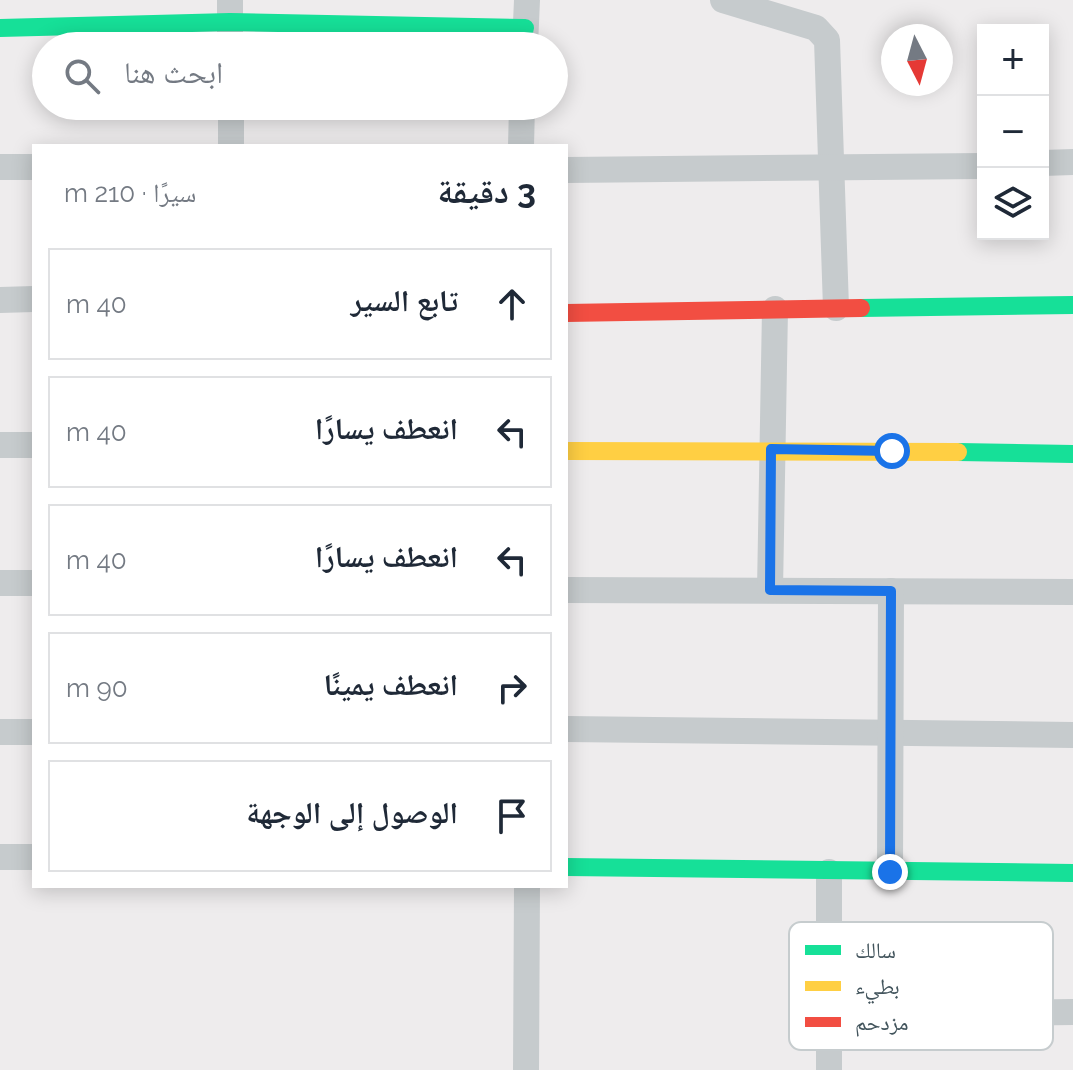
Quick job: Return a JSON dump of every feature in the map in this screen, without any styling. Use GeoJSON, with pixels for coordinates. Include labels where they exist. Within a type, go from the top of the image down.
{"type":"FeatureCollection","features":[{"type":"Feature","properties":{"kind":"street"},"geometry":{"type":"LineString","coordinates":[[525,32],[527,0]]}},
{"type":"Feature","properties":{"kind":"street"},"geometry":{"type":"LineString","coordinates":[[723,0],[824,33],[827,40],[836,308]]}},
{"type":"Feature","properties":{"kind":"street"},"geometry":{"type":"LineString","coordinates":[[0,28],[230,23],[420,32]]}},
{"type":"Feature","properties":{"kind":"street"},"geometry":{"type":"LineString","coordinates":[[231,120],[231,144]]}},
{"type":"Feature","properties":{"kind":"street"},"geometry":{"type":"LineString","coordinates":[[521,144],[522,120]]}},
{"type":"Feature","properties":{"kind":"street"},"geometry":{"type":"LineString","coordinates":[[1049,163],[1073,162]]}},
{"type":"Feature","properties":{"kind":"street"},"geometry":{"type":"LineString","coordinates":[[568,170],[977,166]]}},
{"type":"Feature","properties":{"kind":"street"},"geometry":{"type":"LineString","coordinates":[[0,167],[32,167]]}},
{"type":"Feature","properties":{"kind":"street"},"geometry":{"type":"LineString","coordinates":[[0,300],[32,299]]}},
{"type":"Feature","properties":{"kind":"street"},"geometry":{"type":"LineString","coordinates":[[568,313],[1073,305]]}},
{"type":"Feature","properties":{"kind":"street"},"geometry":{"type":"LineString","coordinates":[[770,590],[775,309]]}},
{"type":"Feature","properties":{"kind":"street"},"geometry":{"type":"LineString","coordinates":[[0,445],[32,445]]}},
{"type":"Feature","properties":{"kind":"street"},"geometry":{"type":"LineString","coordinates":[[568,451],[771,449],[1073,454]]}},
{"type":"Feature","properties":{"kind":"street"},"geometry":{"type":"LineString","coordinates":[[0,583],[32,583]]}},
{"type":"Feature","properties":{"kind":"street"},"geometry":{"type":"LineString","coordinates":[[568,590],[1073,592]]}},
{"type":"Feature","properties":{"kind":"street"},"geometry":{"type":"LineString","coordinates":[[890,872],[891,591]]}},
{"type":"Feature","properties":{"kind":"street"},"geometry":{"type":"LineString","coordinates":[[568,729],[1073,735]]}},
{"type":"Feature","properties":{"kind":"street"},"geometry":{"type":"LineString","coordinates":[[0,732],[32,732]]}},
{"type":"Feature","properties":{"kind":"street"},"geometry":{"type":"LineString","coordinates":[[0,857],[32,857]]}},
{"type":"Feature","properties":{"kind":"street"},"geometry":{"type":"LineString","coordinates":[[568,867],[1073,873]]}},
{"type":"Feature","properties":{"kind":"street"},"geometry":{"type":"LineString","coordinates":[[829,872],[829,922]]}},
{"type":"Feature","properties":{"kind":"street"},"geometry":{"type":"LineString","coordinates":[[526,1070],[527,888]]}},
{"type":"Feature","properties":{"kind":"street"},"geometry":{"type":"LineString","coordinates":[[1053,1012],[1073,1012]]}},
{"type":"Feature","properties":{"kind":"street"},"geometry":{"type":"LineString","coordinates":[[829,1050],[829,1070]]}},
{"type":"Feature","properties":{"kind":"traffic: fast"},"geometry":{"type":"LineString","coordinates":[[0,28],[230,22],[525,28]]}},
{"type":"Feature","properties":{"kind":"traffic: fast"},"geometry":{"type":"LineString","coordinates":[[861,308],[1073,305]]}},
{"type":"Feature","properties":{"kind":"traffic: fast"},"geometry":{"type":"LineString","coordinates":[[958,452],[1073,454]]}},
{"type":"Feature","properties":{"kind":"traffic: fast"},"geometry":{"type":"LineString","coordinates":[[568,867],[1073,873]]}},
{"type":"Feature","properties":{"kind":"traffic: slow"},"geometry":{"type":"LineString","coordinates":[[568,451],[958,452]]}},
{"type":"Feature","properties":{"kind":"traffic: jam"},"geometry":{"type":"LineString","coordinates":[[568,313],[861,308]]}},
{"type":"Feature","properties":{"kind":"route"},"geometry":{"type":"LineString","coordinates":[[890,872],[891,591],[770,590],[771,449],[892,451]]}}]}
